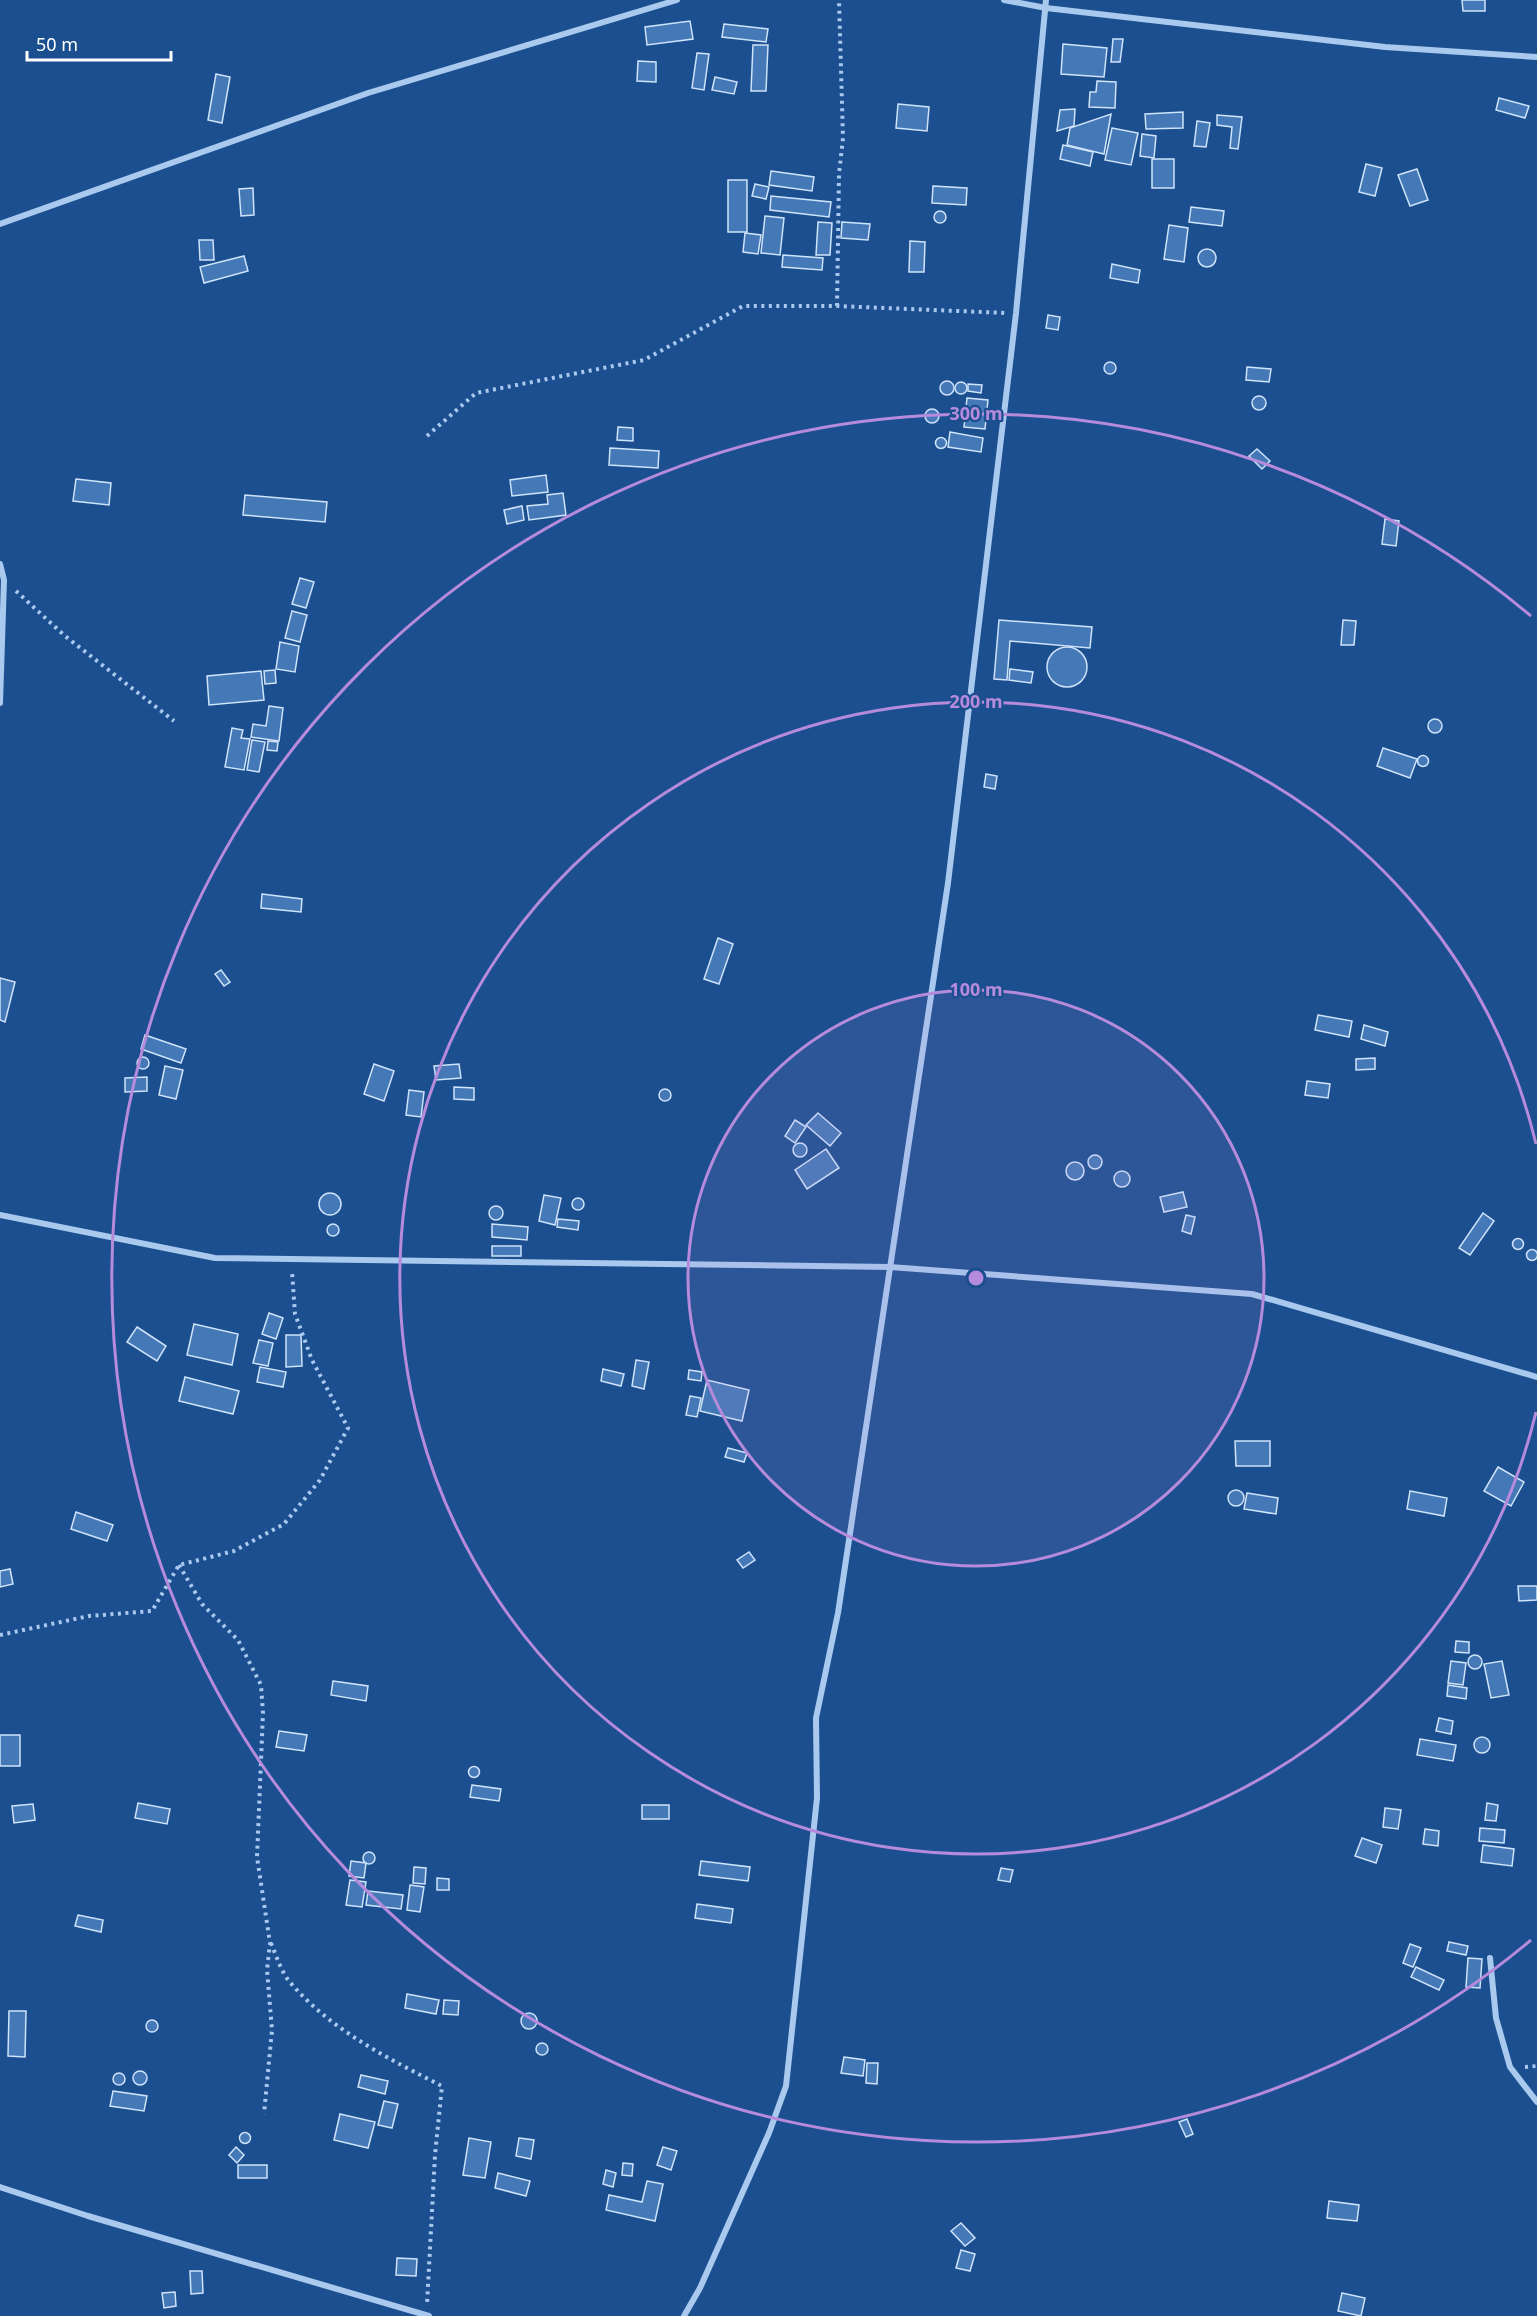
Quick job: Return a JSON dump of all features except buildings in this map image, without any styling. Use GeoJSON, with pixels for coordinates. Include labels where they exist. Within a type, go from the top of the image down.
{"type":"FeatureCollection","features":[{"type":"Feature","properties":{"kind":"street"},"geometry":{"type":"LineString","coordinates":[[0,224],[368,93],[677,0]]}},
{"type":"Feature","properties":{"kind":"street"},"geometry":{"type":"LineString","coordinates":[[1004,0],[1046,8],[1385,47],[1537,57]]}},
{"type":"Feature","properties":{"kind":"street"},"geometry":{"type":"LineString","coordinates":[[684,2316],[700,2288],[769,2133],[786,2086],[817,1798],[816,1718],[838,1613],[948,883],[1016,313],[1046,0]]}},
{"type":"Feature","properties":{"kind":"street"},"geometry":{"type":"LineString","coordinates":[[0,564],[4,580],[0,704]]}},
{"type":"Feature","properties":{"kind":"street"},"geometry":{"type":"LineString","coordinates":[[0,1215],[215,1257],[890,1267],[1252,1294],[1537,1377]]}},
{"type":"Feature","properties":{"kind":"street"},"geometry":{"type":"LineString","coordinates":[[1490,1958],[1496,2018],[1509,2067],[1537,2102]]}},
{"type":"Feature","properties":{"kind":"street"},"geometry":{"type":"LineString","coordinates":[[0,2187],[88,2216],[428,2316]]}},
{"type":"Feature","properties":{"kind":"path"},"geometry":{"type":"LineString","coordinates":[[837,306],[838,174],[843,138],[839,0]]}},
{"type":"Feature","properties":{"kind":"path"},"geometry":{"type":"LineString","coordinates":[[427,436],[476,393],[644,360],[743,306],[837,306],[1016,313]]}},
{"type":"Feature","properties":{"kind":"path"},"geometry":{"type":"LineString","coordinates":[[4,580],[65,636],[174,720]]}},
{"type":"Feature","properties":{"kind":"path"},"geometry":{"type":"LineString","coordinates":[[0,1635],[89,1616],[152,1611],[179,1565],[234,1551],[284,1524],[320,1480],[348,1428],[312,1360],[295,1314],[291,1258]]}},
{"type":"Feature","properties":{"kind":"path"},"geometry":{"type":"LineString","coordinates":[[179,1565],[202,1604],[238,1640],[261,1685],[262,1765],[257,1857],[270,1942],[267,1970],[272,2030],[264,2114]]}},
{"type":"Feature","properties":{"kind":"path"},"geometry":{"type":"LineString","coordinates":[[270,1942],[288,1979],[325,2017],[399,2064],[442,2086],[435,2155],[428,2316]]}}]}
